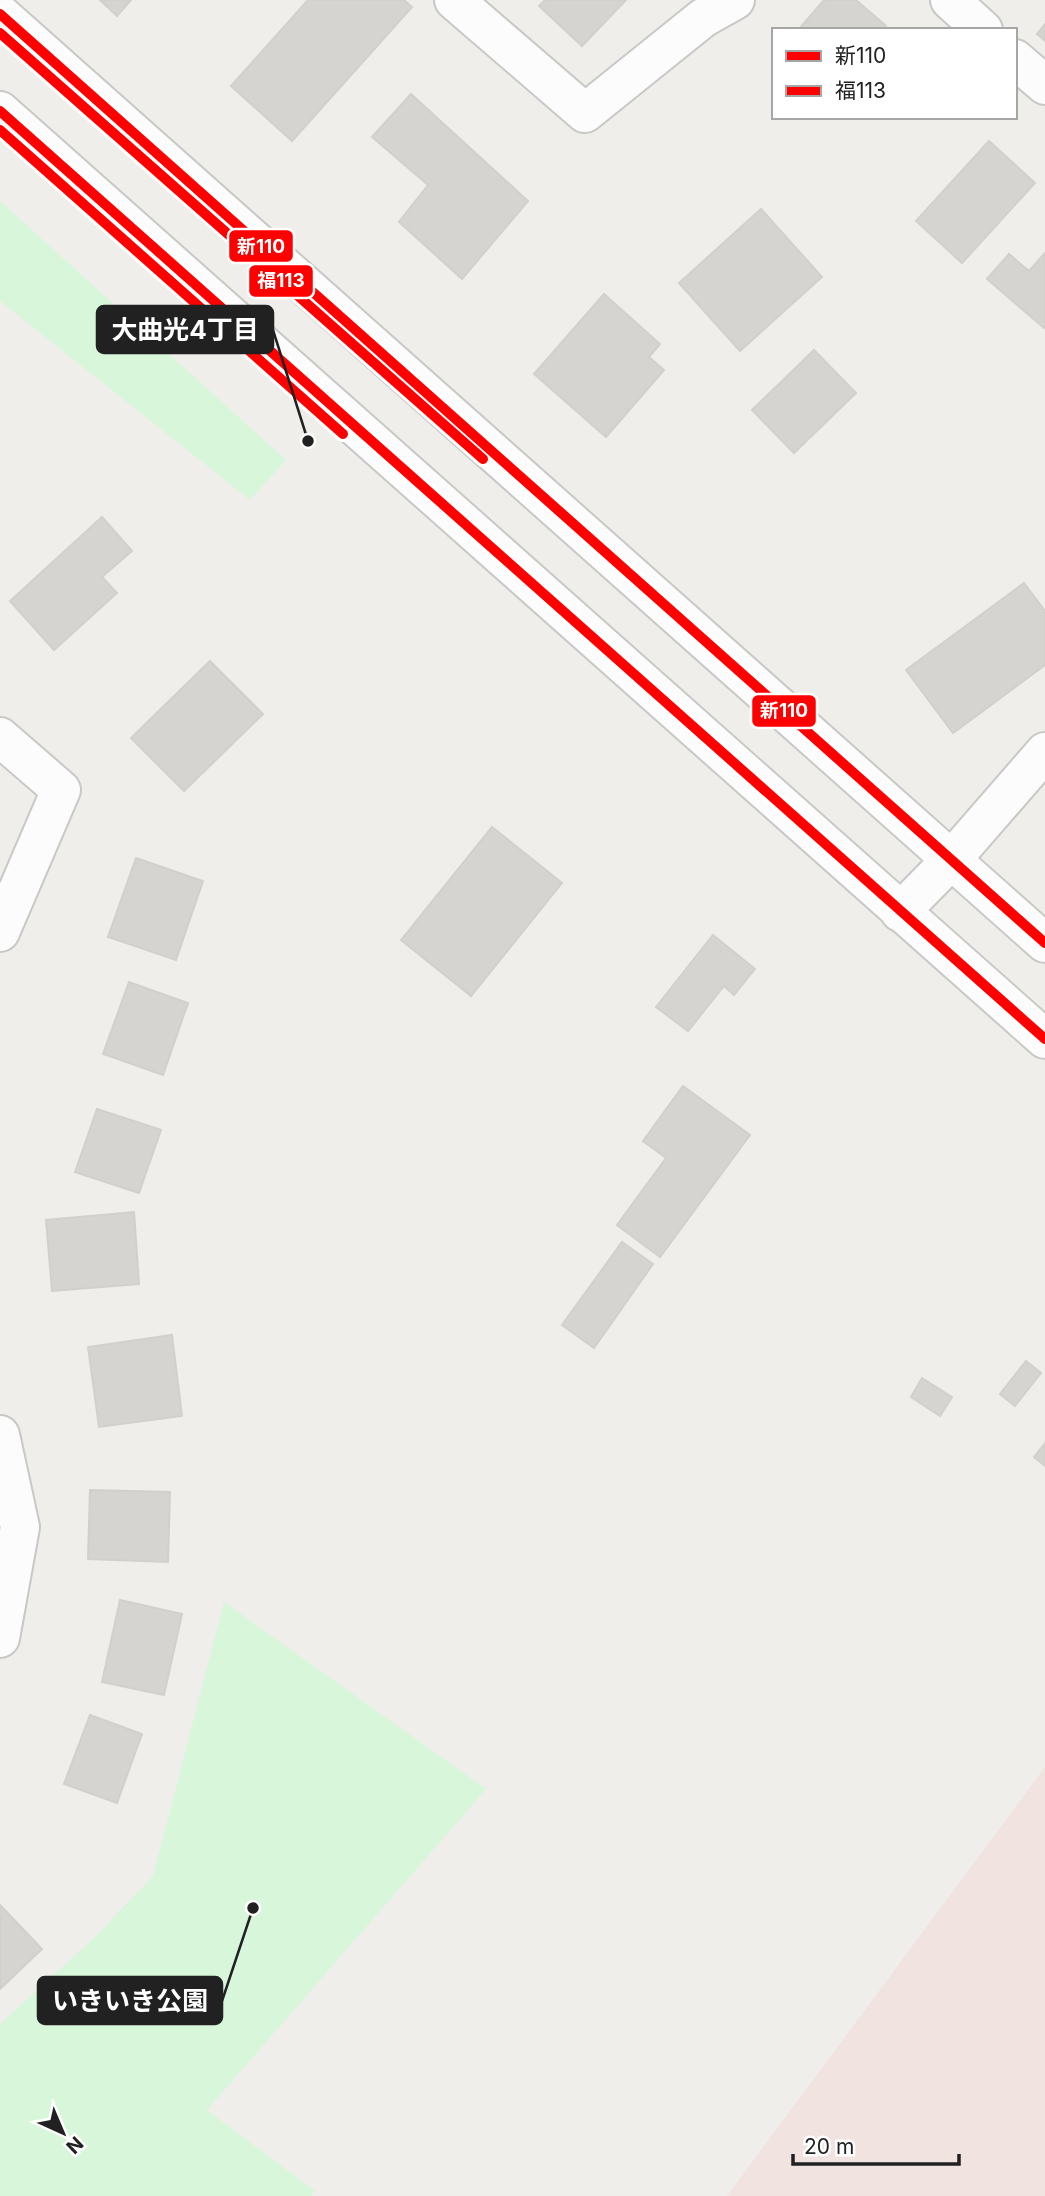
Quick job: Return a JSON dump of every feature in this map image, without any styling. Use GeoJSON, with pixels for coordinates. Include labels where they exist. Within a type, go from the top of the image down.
{"type":"FeatureCollection","features":[{"type":"Feature","properties":{"kind":"street"},"geometry":{"type":"LineString","coordinates":[[454,0],[585,113],[703,18],[735,0]]}},
{"type":"Feature","properties":{"kind":"street"},"geometry":{"type":"LineString","coordinates":[[950,0],[981,28]]}},
{"type":"Feature","properties":{"kind":"street"},"geometry":{"type":"LineString","coordinates":[[0,14],[1045,943]]}},
{"type":"Feature","properties":{"kind":"street"},"geometry":{"type":"LineString","coordinates":[[1017,61],[1045,85]]}},
{"type":"Feature","properties":{"kind":"street"},"geometry":{"type":"LineString","coordinates":[[0,111],[1045,1039]]}},
{"type":"Feature","properties":{"kind":"street"},"geometry":{"type":"LineString","coordinates":[[0,737],[61,790],[0,932]]}},
{"type":"Feature","properties":{"kind":"street"},"geometry":{"type":"LineString","coordinates":[[900,912],[952,859],[1045,752]]}},
{"type":"Feature","properties":{"kind":"street"},"geometry":{"type":"LineString","coordinates":[[0,1435],[20,1527],[0,1638]]}},
{"type":"Feature","properties":{"kind":"shaded area"},"geometry":{"type":"Polygon","coordinates":[[[1045,1767],[1045,2196],[727,2196],[1045,1767]]]}},
{"type":"Feature","properties":{"kind":"green space"},"geometry":{"type":"Polygon","coordinates":[[[0,201],[286,460],[250,500],[0,301],[0,201]]]}},
{"type":"Feature","properties":{"kind":"green space"},"geometry":{"type":"Polygon","coordinates":[[[224,1602],[486,1789],[207,2110],[315,2191],[311,2196],[0,2196],[0,2024],[93,1939],[153,1876],[224,1602]]]}},
{"type":"Feature","properties":{"kind":"building"},"geometry":{"type":"Polygon","coordinates":[[[100,0],[131,0],[117,16],[100,0]]]}},
{"type":"Feature","properties":{"kind":"building"},"geometry":{"type":"Polygon","coordinates":[[[308,0],[404,0],[412,7],[292,141],[231,86],[308,0]]]}},
{"type":"Feature","properties":{"kind":"building"},"geometry":{"type":"Polygon","coordinates":[[[545,0],[626,0],[582,46],[539,6],[545,0]]]}},
{"type":"Feature","properties":{"kind":"building"},"geometry":{"type":"Polygon","coordinates":[[[824,0],[856,0],[886,26],[884,28],[800,28],[824,0]]]}},
{"type":"Feature","properties":{"kind":"building"},"geometry":{"type":"Polygon","coordinates":[[[1045,24],[1045,41],[1037,34],[1045,24]]]}},
{"type":"Feature","properties":{"kind":"building"},"geometry":{"type":"Polygon","coordinates":[[[411,94],[528,201],[462,279],[399,222],[428,185],[372,137],[411,94]]]}},
{"type":"Feature","properties":{"kind":"building"},"geometry":{"type":"Polygon","coordinates":[[[989,141],[1035,183],[962,263],[916,221],[989,141]]]}},
{"type":"Feature","properties":{"kind":"building"},"geometry":{"type":"Polygon","coordinates":[[[761,209],[822,277],[740,351],[679,283],[761,209]]]}},
{"type":"Feature","properties":{"kind":"building"},"geometry":{"type":"Polygon","coordinates":[[[1045,253],[1044,328],[987,279],[1009,254],[1029,271],[1045,253]]]}},
{"type":"Feature","properties":{"kind":"building"},"geometry":{"type":"Polygon","coordinates":[[[604,294],[660,344],[649,357],[664,370],[606,437],[534,374],[604,294]]]}},
{"type":"Feature","properties":{"kind":"building"},"geometry":{"type":"Polygon","coordinates":[[[814,350],[856,393],[794,453],[752,410],[814,350]]]}},
{"type":"Feature","properties":{"kind":"building"},"geometry":{"type":"Polygon","coordinates":[[[102,517],[132,551],[102,577],[117,593],[54,650],[10,601],[102,517]]]}},
{"type":"Feature","properties":{"kind":"building"},"geometry":{"type":"Polygon","coordinates":[[[1024,583],[1045,611],[1045,665],[953,733],[906,670],[1024,583]]]}},
{"type":"Feature","properties":{"kind":"building"},"geometry":{"type":"Polygon","coordinates":[[[210,661],[263,714],[184,791],[131,738],[210,661]]]}},
{"type":"Feature","properties":{"kind":"building"},"geometry":{"type":"Polygon","coordinates":[[[492,827],[562,883],[471,996],[401,940],[492,827]]]}},
{"type":"Feature","properties":{"kind":"building"},"geometry":{"type":"Polygon","coordinates":[[[136,858],[203,881],[176,960],[108,937],[136,858]]]}},
{"type":"Feature","properties":{"kind":"building"},"geometry":{"type":"Polygon","coordinates":[[[713,935],[755,969],[734,995],[724,986],[688,1031],[656,1007],[713,935]]]}},
{"type":"Feature","properties":{"kind":"building"},"geometry":{"type":"Polygon","coordinates":[[[129,982],[188,1003],[163,1075],[103,1054],[129,982]]]}},
{"type":"Feature","properties":{"kind":"building"},"geometry":{"type":"Polygon","coordinates":[[[683,1086],[750,1135],[660,1257],[617,1225],[666,1158],[643,1141],[683,1086]]]}},
{"type":"Feature","properties":{"kind":"building"},"geometry":{"type":"Polygon","coordinates":[[[97,1109],[161,1130],[139,1193],[75,1172],[97,1109]]]}},
{"type":"Feature","properties":{"kind":"building"},"geometry":{"type":"Polygon","coordinates":[[[134,1212],[139,1284],[52,1291],[46,1220],[134,1212]]]}},
{"type":"Feature","properties":{"kind":"building"},"geometry":{"type":"Polygon","coordinates":[[[622,1242],[653,1264],[594,1348],[562,1325],[622,1242]]]}},
{"type":"Feature","properties":{"kind":"building"},"geometry":{"type":"Polygon","coordinates":[[[172,1335],[182,1416],[99,1427],[88,1347],[172,1335]]]}},
{"type":"Feature","properties":{"kind":"building"},"geometry":{"type":"Polygon","coordinates":[[[1026,1361],[1041,1373],[1015,1406],[1000,1394],[1026,1361]]]}},
{"type":"Feature","properties":{"kind":"building"},"geometry":{"type":"Polygon","coordinates":[[[922,1378],[952,1397],[940,1416],[911,1397],[922,1378]]]}},
{"type":"Feature","properties":{"kind":"building"},"geometry":{"type":"Polygon","coordinates":[[[1045,1443],[1045,1466],[1034,1457],[1045,1443]]]}},
{"type":"Feature","properties":{"kind":"building"},"geometry":{"type":"Polygon","coordinates":[[[90,1490],[170,1492],[168,1562],[88,1559],[90,1490]]]}},
{"type":"Feature","properties":{"kind":"building"},"geometry":{"type":"Polygon","coordinates":[[[120,1600],[182,1614],[164,1695],[102,1682],[120,1600]]]}},
{"type":"Feature","properties":{"kind":"building"},"geometry":{"type":"Polygon","coordinates":[[[90,1715],[142,1734],[117,1803],[64,1784],[90,1715]]]}},
{"type":"Feature","properties":{"kind":"building"},"geometry":{"type":"Polygon","coordinates":[[[0,1905],[42,1949],[0,1989],[0,1905]]]}},
{"type":"Feature","properties":{"kind":"transit line","name":"新110"},"geometry":{"type":"LineString","coordinates":[[0,14],[1045,943]]}},
{"type":"Feature","properties":{"kind":"transit line","name":"福113"},"geometry":{"type":"LineString","coordinates":[[0,33],[483,459]]}},
{"type":"Feature","properties":{"kind":"transit line","name":"新110"},"geometry":{"type":"LineString","coordinates":[[0,111],[1045,1039]]}},
{"type":"Feature","properties":{"kind":"transit line","name":"福113"},"geometry":{"type":"LineString","coordinates":[[0,130],[343,434]]}},
{"type":"Feature","properties":{"kind":"place","name":"大曲光4丁目"},"geometry":{"type":"Point","coordinates":[308,441]}},
{"type":"Feature","properties":{"kind":"place","name":"いきいき公園"},"geometry":{"type":"Point","coordinates":[253,1908]}}]}
